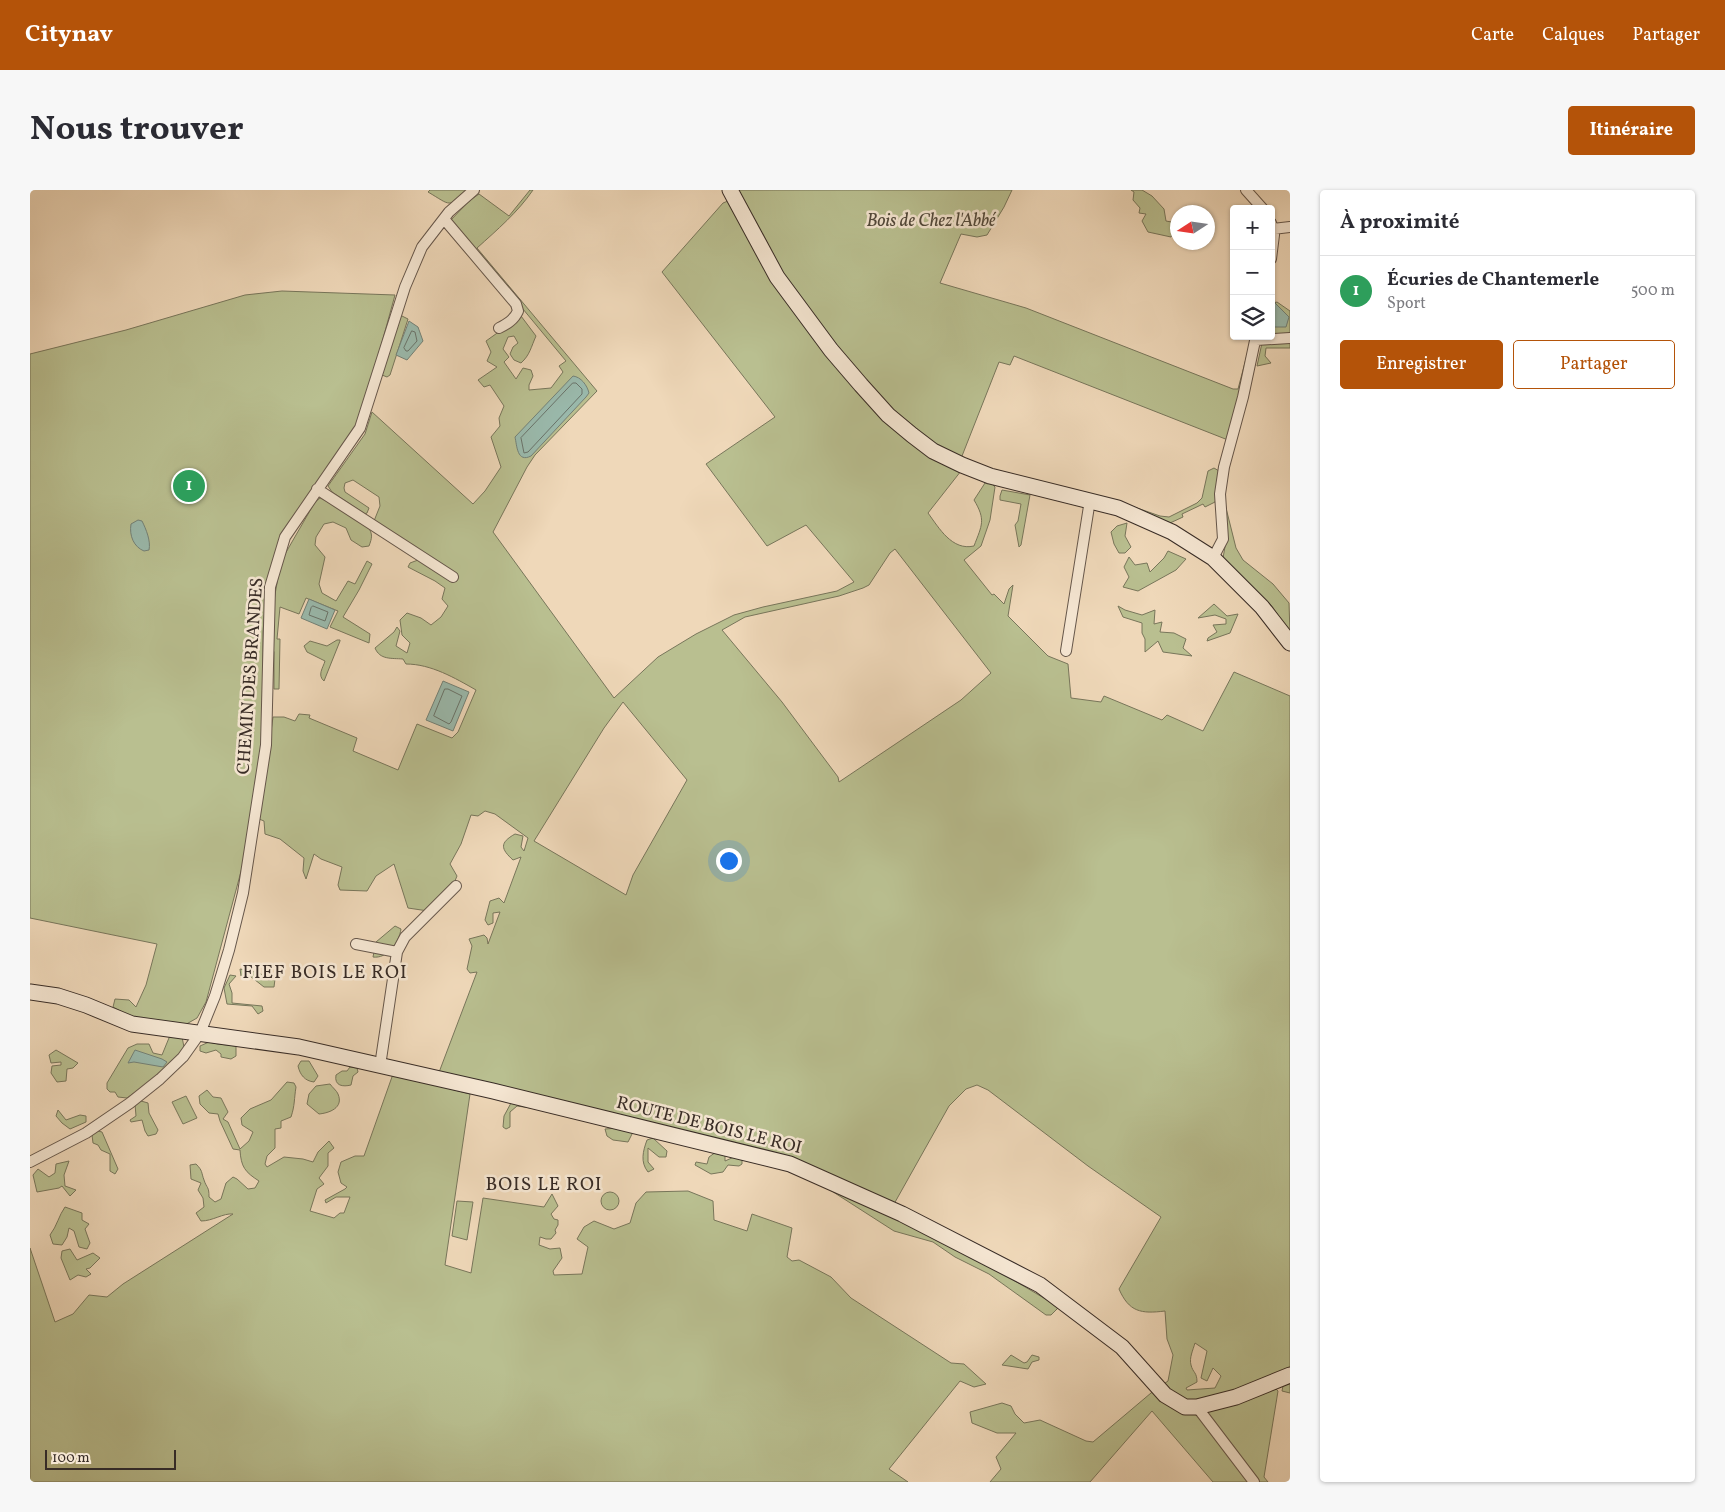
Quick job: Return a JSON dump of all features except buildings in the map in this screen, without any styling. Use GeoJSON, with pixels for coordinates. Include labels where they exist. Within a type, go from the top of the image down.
{"type":"FeatureCollection","features":[{"type":"Feature","properties":{"kind":"street","name":"CHEMIN DES BRANDES"},"geometry":{"type":"LineString","coordinates":[[30,1162],[86,1133],[130,1103],[184,1057],[200,1033],[215,996],[243,893],[265,754],[270,587],[285,537],[360,428],[405,286],[422,247],[450,212],[474,190]]}},
{"type":"Feature","properties":{"kind":"street"},"geometry":{"type":"LineString","coordinates":[[730,190],[777,277],[831,350],[888,415],[912,436],[933,451],[990,476],[1118,508],[1145,519],[1193,544],[1213,558],[1262,607],[1290,643]]}},
{"type":"Feature","properties":{"kind":"street"},"geometry":{"type":"LineString","coordinates":[[1246,190],[1259,205]]}},
{"type":"Feature","properties":{"kind":"street"},"geometry":{"type":"LineString","coordinates":[[444,219],[516,304],[518,311],[515,317],[507,324],[498,328]]}},
{"type":"Feature","properties":{"kind":"street"},"geometry":{"type":"LineString","coordinates":[[1275,226],[1290,227]]}},
{"type":"Feature","properties":{"kind":"street"},"geometry":{"type":"LineString","coordinates":[[1275,338],[1290,338]]}},
{"type":"Feature","properties":{"kind":"street"},"geometry":{"type":"LineString","coordinates":[[1213,558],[1223,539],[1220,494],[1224,467],[1256,340]]}},
{"type":"Feature","properties":{"kind":"street"},"geometry":{"type":"LineString","coordinates":[[317,489],[453,576]]}},
{"type":"Feature","properties":{"kind":"street"},"geometry":{"type":"LineString","coordinates":[[1066,651],[1090,500]]}},
{"type":"Feature","properties":{"kind":"street"},"geometry":{"type":"LineString","coordinates":[[380,1066],[397,952],[405,938],[456,886]]}},
{"type":"Feature","properties":{"kind":"street"},"geometry":{"type":"LineString","coordinates":[[356,944],[397,952]]}},
{"type":"Feature","properties":{"kind":"street","name":"ROUTE DE BOIS LE ROI"},"geometry":{"type":"LineString","coordinates":[[30,992],[58,996],[132,1024],[299,1047],[493,1091],[790,1164],[902,1214],[1040,1285],[1122,1347],[1165,1395],[1185,1407],[1197,1407]]}},
{"type":"Feature","properties":{"kind":"street"},"geometry":{"type":"LineString","coordinates":[[1254,1482],[1197,1407],[1236,1396],[1290,1375]]}},
{"type":"Feature","properties":{"kind":"green space"},"geometry":{"type":"Polygon","coordinates":[[[430,190],[468,190],[449,203],[428,192],[430,190]]]}},
{"type":"Feature","properties":{"kind":"green space"},"geometry":{"type":"Polygon","coordinates":[[[530,190],[533,190],[500,228],[477,248],[597,391],[535,455],[493,532],[614,698],[658,657],[696,634],[734,615],[837,591],[854,582],[806,525],[767,546],[706,464],[775,417],[662,272],[723,203],[728,201],[828,355],[961,471],[928,513],[947,537],[959,545],[966,547],[974,546],[979,533],[981,518],[974,500],[985,483],[990,482],[995,487],[990,520],[981,546],[964,560],[992,595],[994,594],[1004,604],[1009,589],[1013,585],[1008,616],[1048,656],[1068,664],[1071,698],[1101,702],[1104,696],[1162,720],[1167,715],[1203,731],[1234,672],[1290,696],[1290,1393],[1282,1391],[1283,1386],[1274,1387],[1278,1391],[1264,1477],[1268,1482],[1213,1482],[1152,1411],[1090,1482],[990,1482],[1001,1469],[996,1457],[1016,1433],[997,1433],[972,1423],[970,1412],[1002,1403],[1011,1406],[1015,1414],[1024,1423],[1040,1420],[1086,1441],[1093,1442],[1168,1381],[1173,1355],[1167,1339],[1165,1311],[1149,1312],[1137,1310],[1127,1303],[1119,1289],[1161,1217],[1088,1166],[988,1090],[977,1085],[966,1089],[949,1106],[894,1204],[839,1182],[538,1104],[531,1108],[517,1106],[510,1112],[510,1127],[506,1129],[503,1127],[504,1116],[511,1103],[438,1075],[477,972],[470,973],[467,969],[472,946],[469,939],[484,935],[487,938],[488,944],[500,912],[493,913],[493,923],[488,925],[485,920],[490,901],[499,898],[504,903],[521,857],[513,860],[506,853],[504,843],[515,834],[523,836],[521,847],[524,851],[528,838],[495,814],[485,811],[478,816],[471,815],[461,844],[450,864],[457,876],[452,888],[428,911],[408,908],[394,864],[376,876],[367,891],[340,890],[338,885],[342,867],[321,859],[314,854],[306,879],[303,871],[304,858],[280,839],[265,834],[264,821],[259,819],[273,717],[284,717],[295,721],[299,714],[310,715],[309,718],[357,738],[353,751],[398,770],[417,724],[452,738],[458,732],[476,690],[434,669],[406,664],[403,659],[386,658],[377,652],[375,648],[394,632],[397,627],[400,631],[396,646],[407,653],[410,643],[402,635],[400,620],[407,613],[421,618],[431,625],[441,617],[448,606],[442,599],[445,588],[408,567],[410,563],[418,560],[374,521],[380,506],[379,497],[353,480],[345,483],[345,492],[369,508],[365,514],[332,492],[328,486],[365,434],[372,412],[473,504],[485,491],[501,467],[491,437],[500,426],[499,418],[504,406],[490,385],[484,387],[478,380],[497,367],[487,361],[491,352],[486,341],[500,331],[506,318],[513,313],[521,316],[536,336],[528,354],[521,363],[514,360],[510,354],[513,347],[518,343],[514,336],[508,337],[503,349],[509,357],[504,362],[516,379],[523,368],[531,370],[533,376],[529,390],[551,388],[563,372],[559,366],[566,361],[450,221],[469,201],[479,194],[509,216],[530,190]],[[895,549],[890,553],[869,585],[863,588],[839,596],[745,617],[722,630],[782,702],[838,777],[839,782],[961,700],[991,673],[895,549]],[[623,702],[604,728],[534,841],[626,895],[633,875],[687,780],[623,702]],[[1195,1343],[1191,1357],[1192,1368],[1197,1382],[1186,1388],[1187,1390],[1215,1388],[1221,1376],[1213,1368],[1207,1381],[1201,1378],[1207,1351],[1195,1343]]]}},
{"type":"Feature","properties":{"kind":"green space","name":"Bois de Chez l'Abbé"},"geometry":{"type":"Polygon","coordinates":[[[735,190],[1012,190],[987,235],[977,237],[961,234],[940,283],[1026,308],[1233,389],[1238,389],[1251,340],[1228,440],[1014,356],[1010,365],[999,362],[962,456],[965,459],[940,449],[869,389],[784,280],[735,190]]]}},
{"type":"Feature","properties":{"kind":"green space"},"geometry":{"type":"Polygon","coordinates":[[[1131,190],[1142,190],[1152,196],[1164,209],[1166,221],[1170,222],[1170,237],[1148,232],[1142,221],[1146,214],[1139,213],[1140,208],[1133,200],[1134,192],[1131,190]]]}},
{"type":"Feature","properties":{"kind":"green space"},"geometry":{"type":"Polygon","coordinates":[[[282,291],[395,295],[373,375],[357,423],[344,446],[295,514],[267,583],[263,632],[263,739],[243,864],[206,1002],[197,1018],[183,1026],[134,1018],[113,1007],[115,999],[129,1000],[136,1007],[146,985],[157,944],[30,918],[30,354],[126,330],[245,295],[282,291]]]}},
{"type":"Feature","properties":{"kind":"green space"},"geometry":{"type":"Polygon","coordinates":[[[1277,302],[1290,311],[1290,348],[1266,348],[1265,356],[1271,363],[1257,366],[1262,343],[1266,340],[1275,340],[1275,303],[1277,302]]]}},
{"type":"Feature","properties":{"kind":"green space"},"geometry":{"type":"Polygon","coordinates":[[[400,315],[408,319],[390,375],[387,377],[382,375],[400,315]]]}},
{"type":"Feature","properties":{"kind":"green space"},"geometry":{"type":"Polygon","coordinates":[[[1214,468],[1219,471],[1218,495],[1215,502],[1205,507],[1203,504],[1182,514],[1183,517],[1170,523],[1117,501],[1160,516],[1169,517],[1197,503],[1202,498],[1208,471],[1214,468]]]}},
{"type":"Feature","properties":{"kind":"green space"},"geometry":{"type":"Polygon","coordinates":[[[1002,490],[1030,495],[1021,545],[1019,547],[1015,525],[1018,521],[1021,504],[1000,500],[1002,490]]]}},
{"type":"Feature","properties":{"kind":"green space"},"geometry":{"type":"Polygon","coordinates":[[[320,498],[360,520],[371,532],[369,546],[362,547],[351,540],[346,528],[333,522],[324,524],[316,537],[315,545],[325,557],[319,584],[322,593],[336,601],[348,581],[355,584],[367,561],[372,564],[343,617],[370,634],[369,643],[330,627],[338,611],[306,598],[299,614],[280,607],[277,639],[280,639],[279,689],[274,689],[274,652],[271,645],[274,600],[281,561],[315,502],[320,498]]]}},
{"type":"Feature","properties":{"kind":"green space"},"geometry":{"type":"Polygon","coordinates":[[[1225,504],[1236,548],[1243,560],[1273,584],[1289,603],[1290,634],[1272,606],[1223,558],[1226,541],[1225,504]]]}},
{"type":"Feature","properties":{"kind":"green space"},"geometry":{"type":"Polygon","coordinates":[[[1127,523],[1125,536],[1131,547],[1125,553],[1119,553],[1111,532],[1117,526],[1127,523]]]}},
{"type":"Feature","properties":{"kind":"green space"},"geometry":{"type":"Polygon","coordinates":[[[1168,551],[1186,559],[1176,570],[1138,591],[1123,587],[1129,577],[1124,567],[1129,557],[1135,565],[1147,563],[1150,572],[1164,558],[1168,551]]]}},
{"type":"Feature","properties":{"kind":"green space"},"geometry":{"type":"Polygon","coordinates":[[[1214,604],[1227,616],[1238,614],[1230,633],[1207,641],[1208,638],[1217,632],[1213,625],[1226,624],[1226,619],[1215,615],[1198,618],[1214,604]]]}},
{"type":"Feature","properties":{"kind":"green space"},"geometry":{"type":"Polygon","coordinates":[[[1118,606],[1142,615],[1155,610],[1154,624],[1162,622],[1160,632],[1174,633],[1186,639],[1183,648],[1192,656],[1163,652],[1158,641],[1145,652],[1142,623],[1123,617],[1118,606]]]}},
{"type":"Feature","properties":{"kind":"green space"},"geometry":{"type":"Polygon","coordinates":[[[337,640],[340,641],[324,681],[321,674],[325,661],[307,652],[304,646],[310,641],[327,646],[337,640]]]}},
{"type":"Feature","properties":{"kind":"green space"},"geometry":{"type":"Polygon","coordinates":[[[395,926],[401,929],[395,945],[387,953],[373,957],[376,942],[395,926]]]}},
{"type":"Feature","properties":{"kind":"green space"},"geometry":{"type":"Polygon","coordinates":[[[240,969],[260,973],[268,980],[275,979],[274,987],[264,987],[250,976],[241,976],[240,969]]]}},
{"type":"Feature","properties":{"kind":"green space"},"geometry":{"type":"Polygon","coordinates":[[[230,975],[236,976],[229,984],[232,993],[232,1003],[262,1006],[263,1011],[258,1014],[252,1006],[227,1004],[224,988],[230,975]]]}},
{"type":"Feature","properties":{"kind":"green space"},"geometry":{"type":"Polygon","coordinates":[[[171,1033],[182,1037],[184,1047],[154,1079],[127,1098],[118,1097],[115,1092],[110,1092],[107,1089],[107,1083],[128,1048],[137,1044],[149,1044],[153,1053],[162,1055],[171,1033]]]}},
{"type":"Feature","properties":{"kind":"green space"},"geometry":{"type":"Polygon","coordinates":[[[209,1042],[236,1046],[236,1056],[231,1059],[221,1057],[221,1054],[216,1050],[206,1053],[200,1051],[200,1046],[209,1042]]]}},
{"type":"Feature","properties":{"kind":"green space"},"geometry":{"type":"Polygon","coordinates":[[[56,1050],[78,1063],[73,1068],[67,1069],[66,1081],[57,1082],[51,1073],[52,1066],[61,1065],[61,1062],[51,1063],[49,1055],[56,1050]]]}},
{"type":"Feature","properties":{"kind":"green space"},"geometry":{"type":"Polygon","coordinates":[[[301,1061],[309,1061],[318,1076],[314,1082],[306,1079],[300,1072],[298,1066],[301,1061]]]}},
{"type":"Feature","properties":{"kind":"green space"},"geometry":{"type":"Polygon","coordinates":[[[350,1067],[357,1068],[358,1072],[353,1076],[351,1085],[338,1084],[336,1075],[342,1071],[347,1071],[350,1067]]]}},
{"type":"Feature","properties":{"kind":"green space"},"geometry":{"type":"Polygon","coordinates":[[[393,1074],[470,1094],[445,1265],[471,1273],[483,1198],[544,1207],[552,1194],[558,1206],[551,1214],[554,1219],[558,1220],[556,1233],[551,1239],[540,1237],[539,1245],[550,1249],[560,1248],[562,1258],[553,1271],[554,1275],[582,1274],[588,1247],[577,1239],[584,1227],[594,1221],[614,1229],[630,1223],[636,1203],[646,1192],[688,1191],[713,1201],[714,1220],[747,1231],[752,1214],[792,1228],[787,1257],[792,1261],[799,1260],[831,1277],[851,1298],[951,1363],[964,1364],[986,1384],[974,1387],[960,1381],[889,1469],[908,1482],[30,1482],[30,1248],[55,1322],[73,1314],[89,1295],[107,1297],[123,1284],[233,1214],[201,1221],[196,1213],[204,1207],[203,1198],[198,1190],[201,1183],[191,1179],[190,1165],[196,1164],[200,1168],[209,1197],[215,1202],[221,1199],[226,1183],[233,1177],[248,1189],[255,1188],[259,1181],[245,1169],[241,1161],[240,1150],[233,1149],[218,1114],[209,1113],[200,1104],[199,1096],[207,1090],[213,1097],[221,1098],[228,1112],[223,1119],[228,1122],[240,1149],[249,1141],[253,1132],[242,1125],[241,1118],[250,1109],[271,1100],[287,1082],[294,1083],[296,1087],[291,1117],[281,1121],[281,1128],[275,1129],[275,1148],[267,1156],[265,1164],[267,1167],[284,1157],[313,1162],[318,1152],[329,1141],[334,1148],[328,1153],[328,1166],[319,1178],[324,1184],[317,1189],[310,1211],[334,1218],[340,1213],[344,1213],[350,1197],[336,1197],[326,1203],[325,1200],[347,1187],[341,1183],[338,1172],[341,1162],[355,1156],[364,1156],[393,1074]]]}},
{"type":"Feature","properties":{"kind":"green space"},"geometry":{"type":"Polygon","coordinates":[[[330,1084],[337,1093],[339,1103],[331,1111],[319,1114],[307,1104],[309,1094],[316,1086],[330,1084]]]}},
{"type":"Feature","properties":{"kind":"green space"},"geometry":{"type":"Polygon","coordinates":[[[186,1096],[197,1118],[183,1124],[172,1102],[186,1096]]]}},
{"type":"Feature","properties":{"kind":"green space"},"geometry":{"type":"Polygon","coordinates":[[[141,1101],[148,1103],[149,1113],[158,1130],[156,1134],[148,1136],[142,1120],[131,1122],[130,1120],[136,1116],[135,1104],[141,1101]]]}},
{"type":"Feature","properties":{"kind":"green space"},"geometry":{"type":"Polygon","coordinates":[[[58,1110],[66,1120],[80,1115],[86,1116],[86,1122],[70,1129],[56,1116],[58,1110]]]}},
{"type":"Feature","properties":{"kind":"green space"},"geometry":{"type":"Polygon","coordinates":[[[618,1128],[633,1132],[628,1142],[613,1140],[607,1136],[605,1129],[618,1128]]]}},
{"type":"Feature","properties":{"kind":"green space"},"geometry":{"type":"Polygon","coordinates":[[[98,1131],[102,1132],[118,1169],[115,1174],[110,1171],[110,1154],[101,1150],[98,1145],[93,1143],[92,1135],[98,1131]]]}},
{"type":"Feature","properties":{"kind":"green space"},"geometry":{"type":"Polygon","coordinates":[[[653,1138],[667,1151],[666,1157],[659,1157],[648,1148],[648,1162],[654,1169],[648,1172],[643,1160],[643,1152],[647,1140],[653,1138]]]}},
{"type":"Feature","properties":{"kind":"green space"},"geometry":{"type":"Polygon","coordinates":[[[716,1152],[725,1154],[725,1161],[734,1157],[742,1159],[742,1164],[739,1166],[728,1165],[723,1172],[711,1174],[695,1165],[696,1162],[707,1164],[709,1157],[716,1152]]]}},
{"type":"Feature","properties":{"kind":"green space"},"geometry":{"type":"Polygon","coordinates":[[[69,1161],[64,1175],[65,1186],[76,1190],[70,1196],[62,1186],[37,1192],[33,1175],[38,1169],[49,1177],[55,1173],[56,1164],[69,1161]]]}},
{"type":"Feature","properties":{"kind":"green space"},"geometry":{"type":"Polygon","coordinates":[[[827,1188],[897,1219],[1010,1278],[1059,1307],[1051,1315],[1046,1315],[989,1274],[955,1257],[933,1242],[894,1231],[827,1188]]]}},
{"type":"Feature","properties":{"kind":"green space"},"geometry":{"type":"Polygon","coordinates":[[[606,1192],[614,1192],[619,1197],[617,1208],[606,1210],[601,1205],[601,1197],[606,1192]]]}},
{"type":"Feature","properties":{"kind":"green space"},"geometry":{"type":"Polygon","coordinates":[[[457,1201],[473,1202],[467,1240],[452,1236],[457,1201]]]}},
{"type":"Feature","properties":{"kind":"green space"},"geometry":{"type":"Polygon","coordinates":[[[65,1207],[82,1213],[82,1220],[89,1224],[85,1229],[90,1243],[87,1249],[79,1247],[74,1231],[69,1228],[67,1237],[62,1245],[53,1244],[50,1235],[65,1207]]]}},
{"type":"Feature","properties":{"kind":"green space"},"geometry":{"type":"Polygon","coordinates":[[[70,1249],[77,1260],[93,1253],[100,1258],[90,1268],[86,1269],[91,1274],[86,1277],[78,1275],[70,1280],[61,1258],[62,1251],[70,1249]]]}},
{"type":"Feature","properties":{"kind":"green space"},"geometry":{"type":"Polygon","coordinates":[[[1011,1355],[1024,1363],[1032,1355],[1039,1357],[1039,1360],[1032,1362],[1028,1369],[1002,1365],[1011,1355]]]}},
{"type":"Feature","properties":{"kind":"water"},"geometry":{"type":"Polygon","coordinates":[[[1275,303],[1289,317],[1286,327],[1275,327],[1275,303]]]}},
{"type":"Feature","properties":{"kind":"water"},"geometry":{"type":"Polygon","coordinates":[[[409,321],[418,327],[423,341],[407,360],[396,355],[409,321]]]}},
{"type":"Feature","properties":{"kind":"water"},"geometry":{"type":"Polygon","coordinates":[[[573,376],[583,382],[589,393],[531,456],[523,457],[517,449],[515,437],[573,376]]]}},
{"type":"Feature","properties":{"kind":"water"},"geometry":{"type":"Polygon","coordinates":[[[138,520],[142,521],[146,531],[149,550],[144,551],[140,549],[132,537],[131,524],[138,520]]]}},
{"type":"Feature","properties":{"kind":"water"},"geometry":{"type":"Polygon","coordinates":[[[309,599],[335,610],[327,629],[301,618],[309,599]]]}},
{"type":"Feature","properties":{"kind":"water"},"geometry":{"type":"Polygon","coordinates":[[[443,681],[469,692],[453,731],[426,720],[443,681]]]}},
{"type":"Feature","properties":{"kind":"water"},"geometry":{"type":"Polygon","coordinates":[[[135,1050],[167,1062],[163,1067],[134,1062],[128,1063],[135,1050]]]}},
{"type":"Feature","properties":{"kind":"place","name":"Écuries de Chantemerle"},"geometry":{"type":"Point","coordinates":[189,486]}},
{"type":"Feature","properties":{"kind":"district","name":"FIEF BOIS LE ROI"},"geometry":{"type":"Point","coordinates":[325,973]}},
{"type":"Feature","properties":{"kind":"district","name":"BOIS LE ROI"},"geometry":{"type":"Point","coordinates":[544,1185]}}]}
